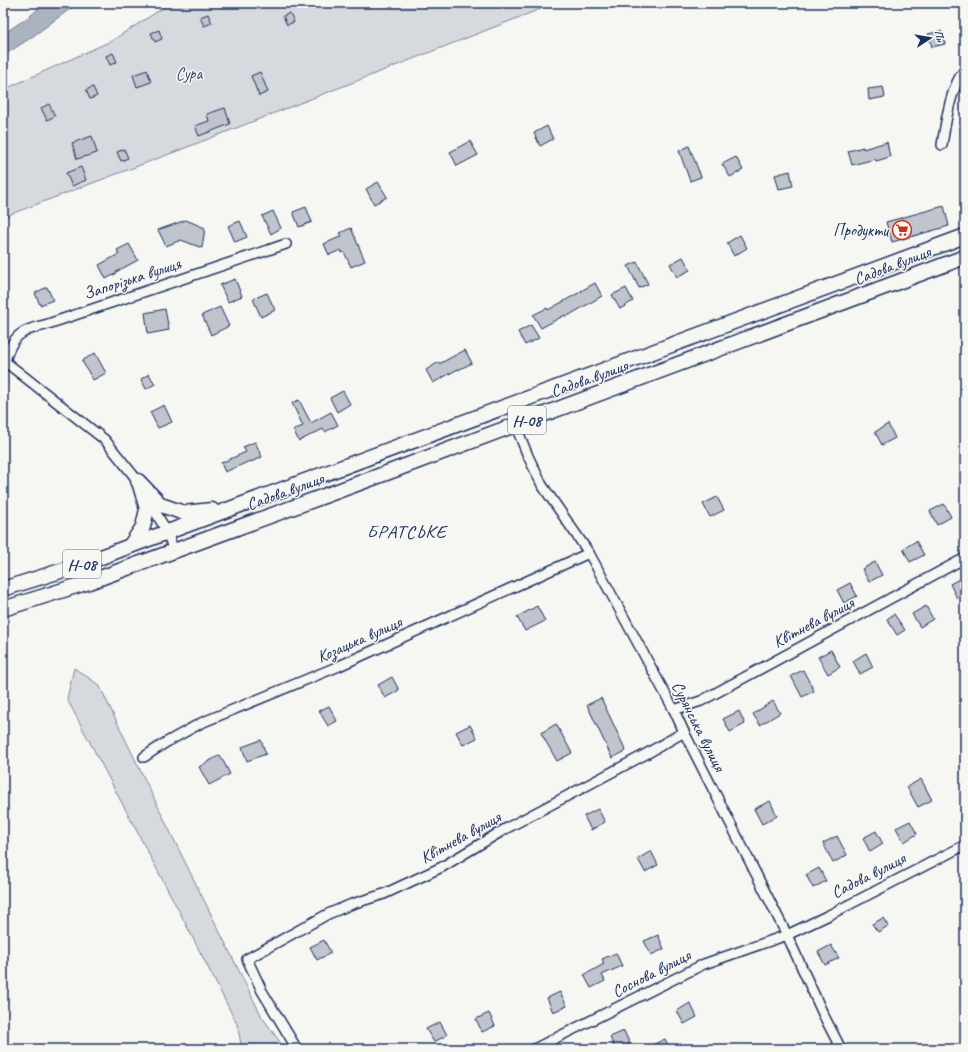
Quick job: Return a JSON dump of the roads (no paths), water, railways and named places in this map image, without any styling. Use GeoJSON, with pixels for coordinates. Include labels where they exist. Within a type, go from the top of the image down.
{"type":"FeatureCollection","features":[{"type":"Feature","properties":{"kind":"main road","name":"Садова вулиця"},"geometry":{"type":"LineString","coordinates":[[163,534],[965,236]]}},
{"type":"Feature","properties":{"kind":"main road","name":"Садова вулиця"},"geometry":{"type":"LineString","coordinates":[[3,609],[90,582],[965,257]]}},
{"type":"Feature","properties":{"kind":"main road"},"geometry":{"type":"LineString","coordinates":[[138,481],[161,505],[184,513],[230,509]]}},
{"type":"Feature","properties":{"kind":"main road"},"geometry":{"type":"LineString","coordinates":[[130,546],[143,527],[147,509],[138,481]]}},
{"type":"Feature","properties":{"kind":"main road","name":"Н-08"},"geometry":{"type":"LineString","coordinates":[[3,589],[83,564],[163,534]]}},
{"type":"Feature","properties":{"kind":"street"},"geometry":{"type":"LineString","coordinates":[[942,145],[954,88],[965,70]]}},
{"type":"Feature","properties":{"kind":"street","name":"Запорізька вулиця"},"geometry":{"type":"LineString","coordinates":[[4,360],[9,347],[18,336],[30,328],[45,325],[286,244]]}},
{"type":"Feature","properties":{"kind":"street"},"geometry":{"type":"LineString","coordinates":[[4,360],[105,440],[138,481],[163,534],[174,551]]}},
{"type":"Feature","properties":{"kind":"street","name":"Сурянська вулиця"},"geometry":{"type":"LineString","coordinates":[[515,424],[542,485],[589,553],[674,710],[787,935],[824,1016],[841,1049]]}},
{"type":"Feature","properties":{"kind":"street","name":"Козацька вулиця"},"geometry":{"type":"LineString","coordinates":[[144,757],[165,743],[201,723],[339,666],[589,553]]}},
{"type":"Feature","properties":{"kind":"street","name":"Квітнева вулиця"},"geometry":{"type":"LineString","coordinates":[[674,710],[701,701],[965,558]]}},
{"type":"Feature","properties":{"kind":"street","name":"Квітнева вулиця"},"geometry":{"type":"LineString","coordinates":[[297,1049],[262,991],[248,959],[328,914],[352,904],[384,894],[442,867],[507,828],[646,754],[684,732]]}},
{"type":"Feature","properties":{"kind":"street","name":"Садова вулиця"},"geometry":{"type":"LineString","coordinates":[[787,935],[965,845]]}},
{"type":"Feature","properties":{"kind":"street","name":"Соснова вулиця"},"geometry":{"type":"LineString","coordinates":[[534,1049],[704,964],[787,935]]}},
{"type":"Feature","properties":{"kind":"place","name":"Продукти"},"geometry":{"type":"Point","coordinates":[902,230]}},
{"type":"Feature","properties":{"kind":"district","name":"БРАТСЬКЕ"},"geometry":{"type":"Point","coordinates":[407,531]}},
{"type":"Feature","properties":{"kind":"park label","name":"Сура"},"geometry":{"type":"Point","coordinates":[189,73]}}]}
